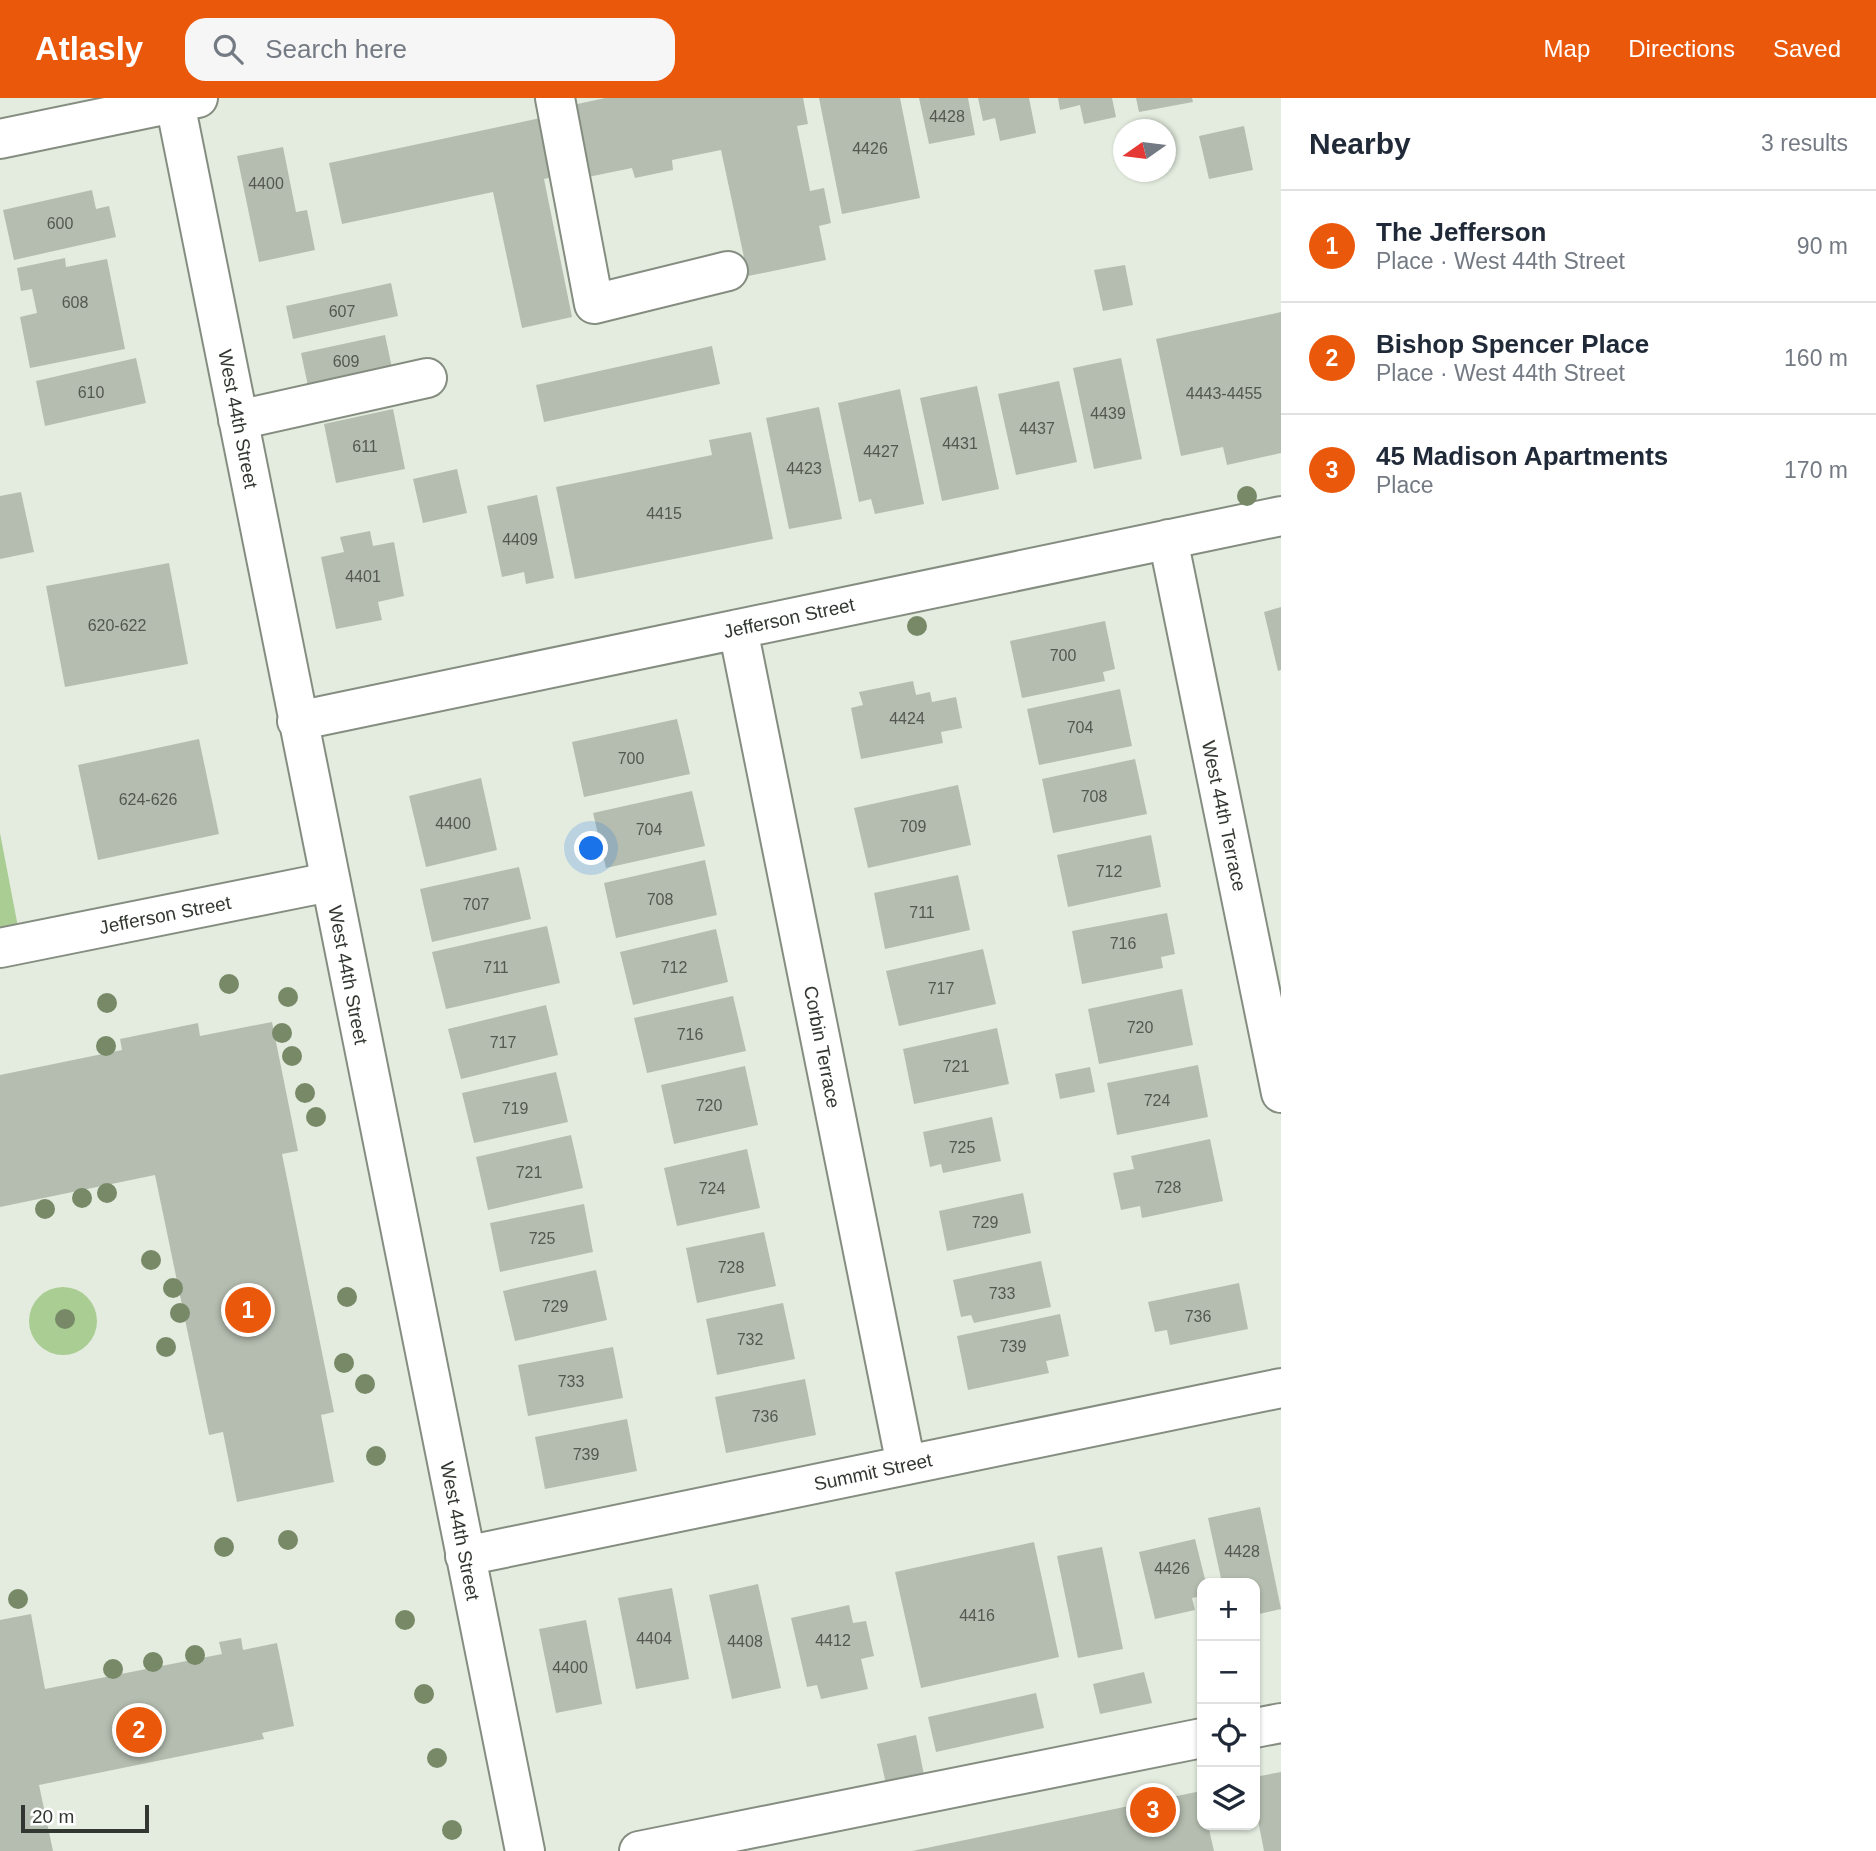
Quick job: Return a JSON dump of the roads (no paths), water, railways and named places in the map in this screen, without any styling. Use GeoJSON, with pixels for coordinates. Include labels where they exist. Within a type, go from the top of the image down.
{"type":"FeatureCollection","features":[{"type":"Feature","properties":{"kind":"street"},"geometry":{"type":"LineString","coordinates":[[555,98],[594,304],[728,271]]}},
{"type":"Feature","properties":{"kind":"street"},"geometry":{"type":"LineString","coordinates":[[0,139],[182,100]]}},
{"type":"Feature","properties":{"kind":"street","name":"West 44th Street"},"geometry":{"type":"LineString","coordinates":[[182,100],[238,420],[297,722],[525,1851]]}},
{"type":"Feature","properties":{"kind":"street"},"geometry":{"type":"LineString","coordinates":[[238,420],[427,378]]}},
{"type":"Feature","properties":{"kind":"street","name":"Jefferson Street"},"geometry":{"type":"LineString","coordinates":[[297,722],[1281,516]]}},
{"type":"Feature","properties":{"kind":"street","name":"West 44th Terrace"},"geometry":{"type":"LineString","coordinates":[[1168,539],[1281,1093]]}},
{"type":"Feature","properties":{"kind":"street","name":"Corbin Terrace"},"geometry":{"type":"LineString","coordinates":[[738,629],[906,1465]]}},
{"type":"Feature","properties":{"kind":"street","name":"Jefferson Street"},"geometry":{"type":"LineString","coordinates":[[0,948],[329,882]]}},
{"type":"Feature","properties":{"kind":"street","name":"Summit Street"},"geometry":{"type":"LineString","coordinates":[[464,1556],[1281,1388]]}},
{"type":"Feature","properties":{"kind":"street"},"geometry":{"type":"LineString","coordinates":[[1260,1727],[1281,1723]]}},
{"type":"Feature","properties":{"kind":"street"},"geometry":{"type":"LineString","coordinates":[[639,1851],[1197,1739]]}},
{"type":"Feature","properties":{"kind":"place","name":"The Jefferson"},"geometry":{"type":"Point","coordinates":[248,1310]}},
{"type":"Feature","properties":{"kind":"place","name":"Bishop Spencer Place"},"geometry":{"type":"Point","coordinates":[139,1730]}},
{"type":"Feature","properties":{"kind":"place","name":"45 Madison Apartments"},"geometry":{"type":"Point","coordinates":[1153,1810]}}]}
